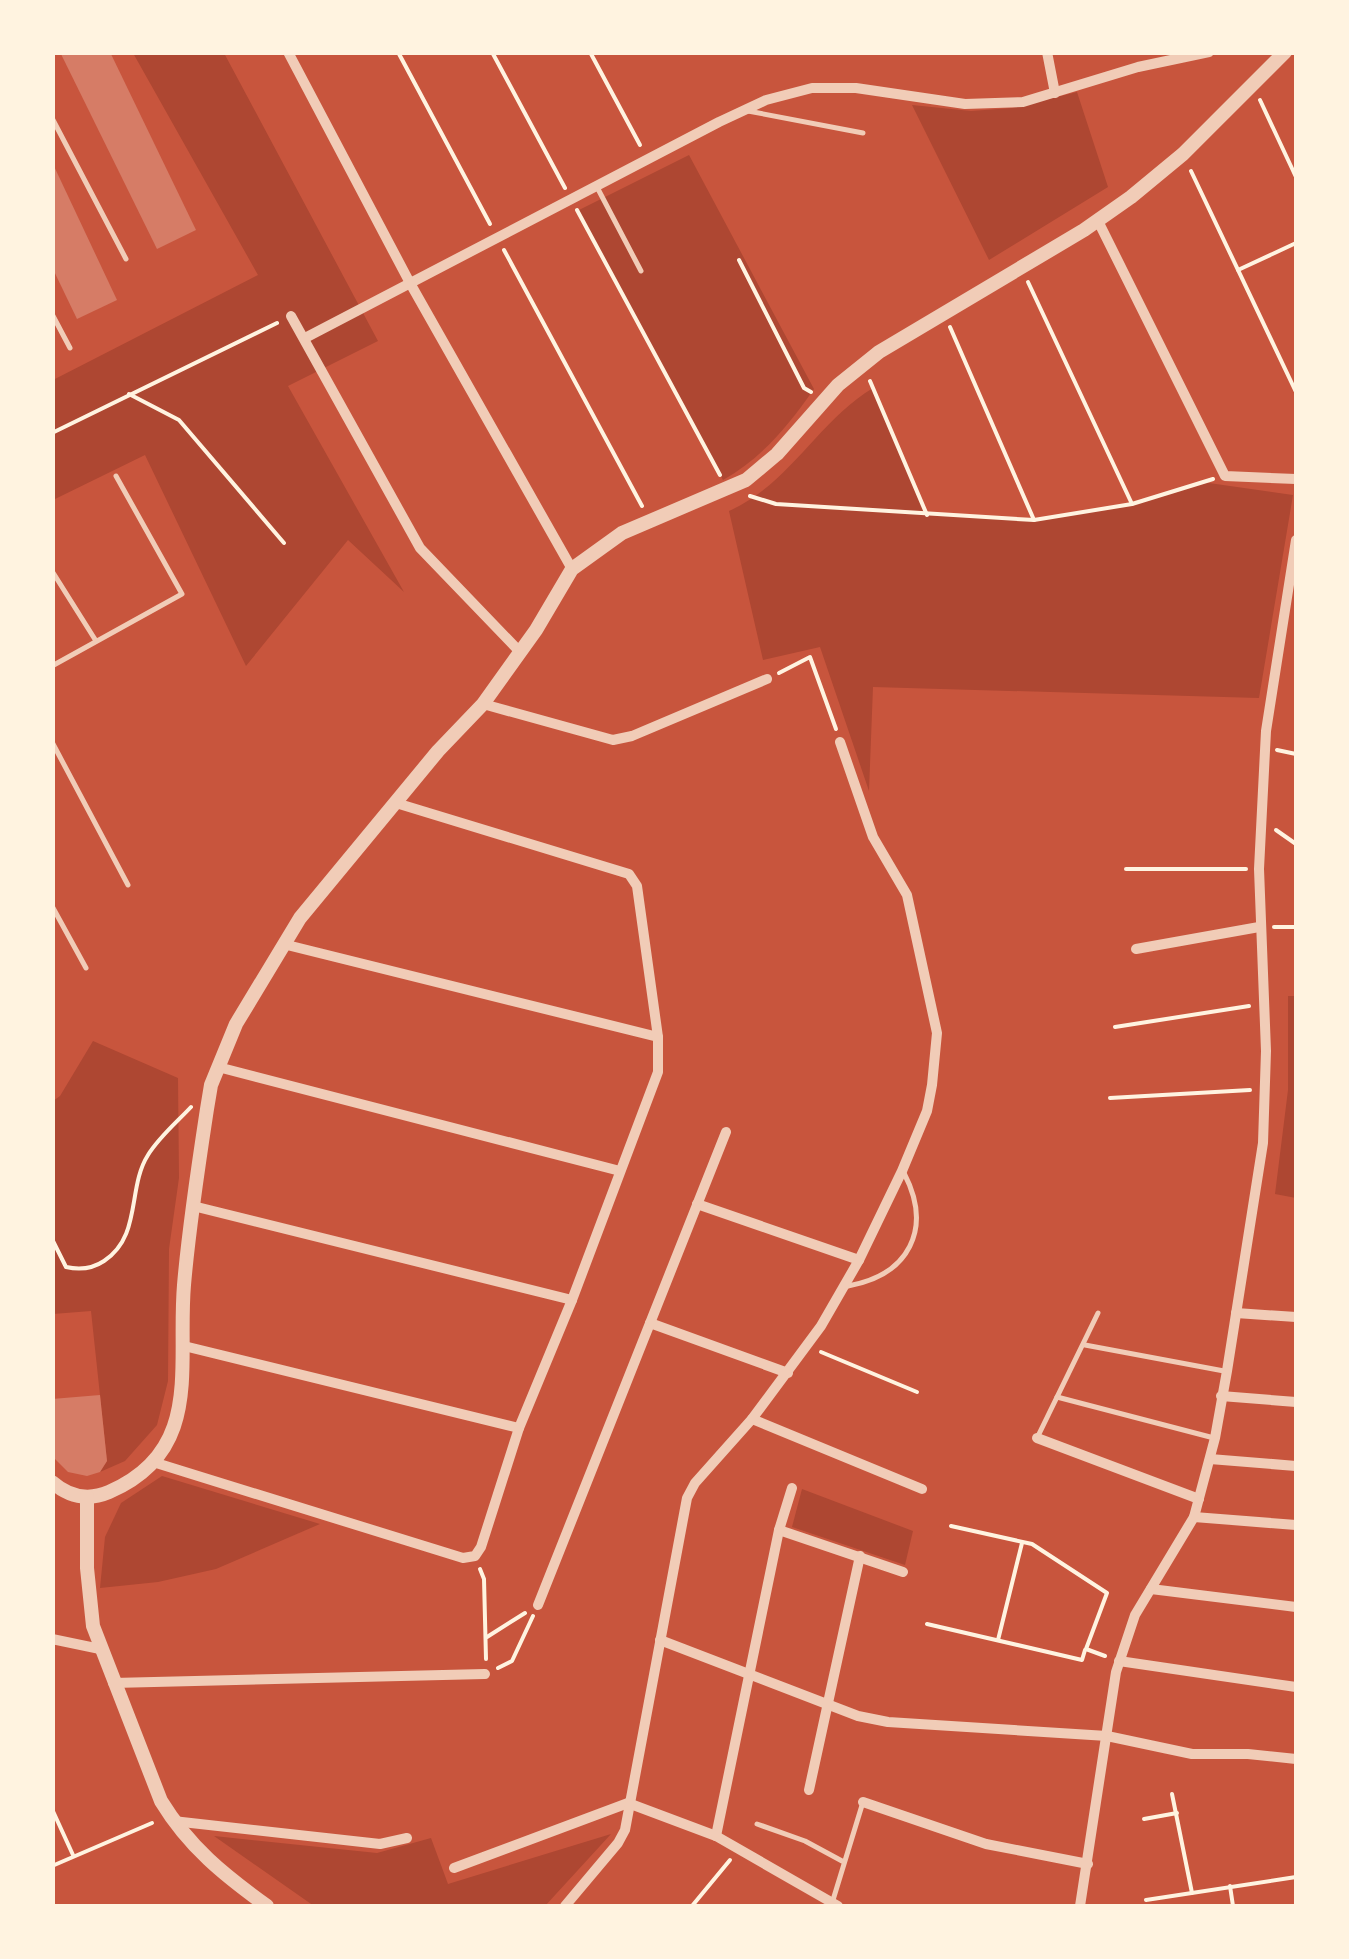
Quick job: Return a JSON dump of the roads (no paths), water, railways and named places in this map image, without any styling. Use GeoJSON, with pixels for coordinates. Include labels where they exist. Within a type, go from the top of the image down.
{"type":"FeatureCollection","features":[{"type":"Feature","properties":{"kind":"street"},"geometry":{"type":"LineString","coordinates":[[288,52],[410,283],[572,569]]}},
{"type":"Feature","properties":{"kind":"street"},"geometry":{"type":"LineString","coordinates":[[1047,52],[1055,93]]}},
{"type":"Feature","properties":{"kind":"street"},"geometry":{"type":"LineString","coordinates":[[305,338],[744,110],[788,93],[836,86],[991,105],[1023,102],[1138,67],[1209,52]]}},
{"type":"Feature","properties":{"kind":"street"},"geometry":{"type":"LineString","coordinates":[[52,1482],[73,1496],[102,1495],[125,1485],[153,1462],[167,1444],[181,1406],[184,1291],[211,1085],[236,1024],[321,889],[483,704],[572,569],[622,533],[746,480],[777,454],[824,400],[863,364],[1098,220],[1158,176],[1285,52]]}},
{"type":"Feature","properties":{"kind":"street"},"geometry":{"type":"LineString","coordinates":[[1098,220],[1225,476],[1296,479]]}},
{"type":"Feature","properties":{"kind":"street"},"geometry":{"type":"LineString","coordinates":[[291,316],[420,548],[520,652]]}},
{"type":"Feature","properties":{"kind":"street"},"geometry":{"type":"LineString","coordinates":[[1080,1906],[1119,1661],[1130,1624],[1194,1517],[1227,1372],[1263,1143],[1266,1050],[1259,869],[1266,731],[1296,540]]}},
{"type":"Feature","properties":{"kind":"street"},"geometry":{"type":"LineString","coordinates":[[483,704],[613,740],[632,736],[767,679]]}},
{"type":"Feature","properties":{"kind":"street"},"geometry":{"type":"LineString","coordinates":[[565,1906],[625,1830],[687,1498],[695,1483],[752,1419],[807,1347],[859,1260],[927,1111],[937,1057],[937,1033],[908,895],[873,838],[840,742]]}},
{"type":"Feature","properties":{"kind":"street"},"geometry":{"type":"LineString","coordinates":[[153,1462],[464,1558],[475,1556],[482,1546],[520,1428],[658,1072],[658,1038],[638,886],[630,874],[396,803]]}},
{"type":"Feature","properties":{"kind":"street"},"geometry":{"type":"LineString","coordinates":[[1136,949],[1259,926]]}},
{"type":"Feature","properties":{"kind":"street"},"geometry":{"type":"LineString","coordinates":[[283,944],[658,1038]]}},
{"type":"Feature","properties":{"kind":"street"},"geometry":{"type":"LineString","coordinates":[[218,1066],[620,1172]]}},
{"type":"Feature","properties":{"kind":"street"},"geometry":{"type":"LineString","coordinates":[[538,1605],[726,1132]]}},
{"type":"Feature","properties":{"kind":"street"},"geometry":{"type":"LineString","coordinates":[[697,1204],[859,1260]]}},
{"type":"Feature","properties":{"kind":"street"},"geometry":{"type":"LineString","coordinates":[[193,1206],[572,1300]]}},
{"type":"Feature","properties":{"kind":"street"},"geometry":{"type":"LineString","coordinates":[[1236,1312],[1296,1317]]}},
{"type":"Feature","properties":{"kind":"street"},"geometry":{"type":"LineString","coordinates":[[650,1323],[788,1373]]}},
{"type":"Feature","properties":{"kind":"street"},"geometry":{"type":"LineString","coordinates":[[184,1346],[520,1428]]}},
{"type":"Feature","properties":{"kind":"street"},"geometry":{"type":"LineString","coordinates":[[1222,1396],[1296,1402]]}},
{"type":"Feature","properties":{"kind":"street"},"geometry":{"type":"LineString","coordinates":[[752,1419],[922,1488]]}},
{"type":"Feature","properties":{"kind":"street"},"geometry":{"type":"LineString","coordinates":[[1037,1438],[1199,1499]]}},
{"type":"Feature","properties":{"kind":"street"},"geometry":{"type":"LineString","coordinates":[[1210,1459],[1296,1466]]}},
{"type":"Feature","properties":{"kind":"street"},"geometry":{"type":"LineString","coordinates":[[716,1836],[779,1530],[792,1488]]}},
{"type":"Feature","properties":{"kind":"street"},"geometry":{"type":"LineString","coordinates":[[87,1497],[89,1598],[100,1650],[161,1801],[202,1856],[267,1906]]}},
{"type":"Feature","properties":{"kind":"street"},"geometry":{"type":"LineString","coordinates":[[1194,1517],[1296,1526]]}},
{"type":"Feature","properties":{"kind":"street"},"geometry":{"type":"LineString","coordinates":[[779,1530],[903,1572]]}},
{"type":"Feature","properties":{"kind":"street"},"geometry":{"type":"LineString","coordinates":[[809,1790],[860,1556]]}},
{"type":"Feature","properties":{"kind":"street"},"geometry":{"type":"LineString","coordinates":[[1150,1589],[1296,1607]]}},
{"type":"Feature","properties":{"kind":"street"},"geometry":{"type":"LineString","coordinates":[[52,1639],[100,1650]]}},
{"type":"Feature","properties":{"kind":"street"},"geometry":{"type":"LineString","coordinates":[[660,1640],[858,1716],[888,1722],[1107,1736],[1192,1754],[1296,1759]]}},
{"type":"Feature","properties":{"kind":"street"},"geometry":{"type":"LineString","coordinates":[[1119,1661],[1296,1687]]}},
{"type":"Feature","properties":{"kind":"street"},"geometry":{"type":"LineString","coordinates":[[113,1683],[485,1674]]}},
{"type":"Feature","properties":{"kind":"street"},"geometry":{"type":"LineString","coordinates":[[863,1802],[986,1844],[1088,1864]]}},
{"type":"Feature","properties":{"kind":"street"},"geometry":{"type":"LineString","coordinates":[[454,1868],[628,1803],[716,1836],[835,1905]]}},
{"type":"Feature","properties":{"kind":"street"},"geometry":{"type":"LineString","coordinates":[[173,1821],[380,1844],[408,1838]]}},
{"type":"Feature","properties":{"kind":"lane"},"geometry":{"type":"LineString","coordinates":[[744,110],[863,133]]}},
{"type":"Feature","properties":{"kind":"lane"},"geometry":{"type":"LineString","coordinates":[[52,118],[126,259]]}},
{"type":"Feature","properties":{"kind":"lane"},"geometry":{"type":"LineString","coordinates":[[598,188],[641,270]]}},
{"type":"Feature","properties":{"kind":"lane"},"geometry":{"type":"LineString","coordinates":[[52,314],[70,348]]}},
{"type":"Feature","properties":{"kind":"lane"},"geometry":{"type":"LineString","coordinates":[[52,666],[182,594],[116,476]]}},
{"type":"Feature","properties":{"kind":"lane"},"geometry":{"type":"LineString","coordinates":[[52,570],[96,641]]}},
{"type":"Feature","properties":{"kind":"lane"},"geometry":{"type":"LineString","coordinates":[[52,742],[128,884]]}},
{"type":"Feature","properties":{"kind":"lane"},"geometry":{"type":"LineString","coordinates":[[52,906],[86,968]]}},
{"type":"Feature","properties":{"kind":"lane"},"geometry":{"type":"LineString","coordinates":[[844,1286],[875,1281],[904,1261],[914,1232],[914,1192],[902,1171]]}},
{"type":"Feature","properties":{"kind":"lane"},"geometry":{"type":"LineString","coordinates":[[1037,1438],[1098,1313]]}},
{"type":"Feature","properties":{"kind":"lane"},"geometry":{"type":"LineString","coordinates":[[1085,1345],[1227,1372]]}},
{"type":"Feature","properties":{"kind":"lane"},"geometry":{"type":"LineString","coordinates":[[1057,1398],[1214,1438]]}},
{"type":"Feature","properties":{"kind":"lane"},"geometry":{"type":"LineString","coordinates":[[835,1905],[842,1862],[863,1802]]}},
{"type":"Feature","properties":{"kind":"lane"},"geometry":{"type":"LineString","coordinates":[[758,1824],[842,1862]]}}]}
